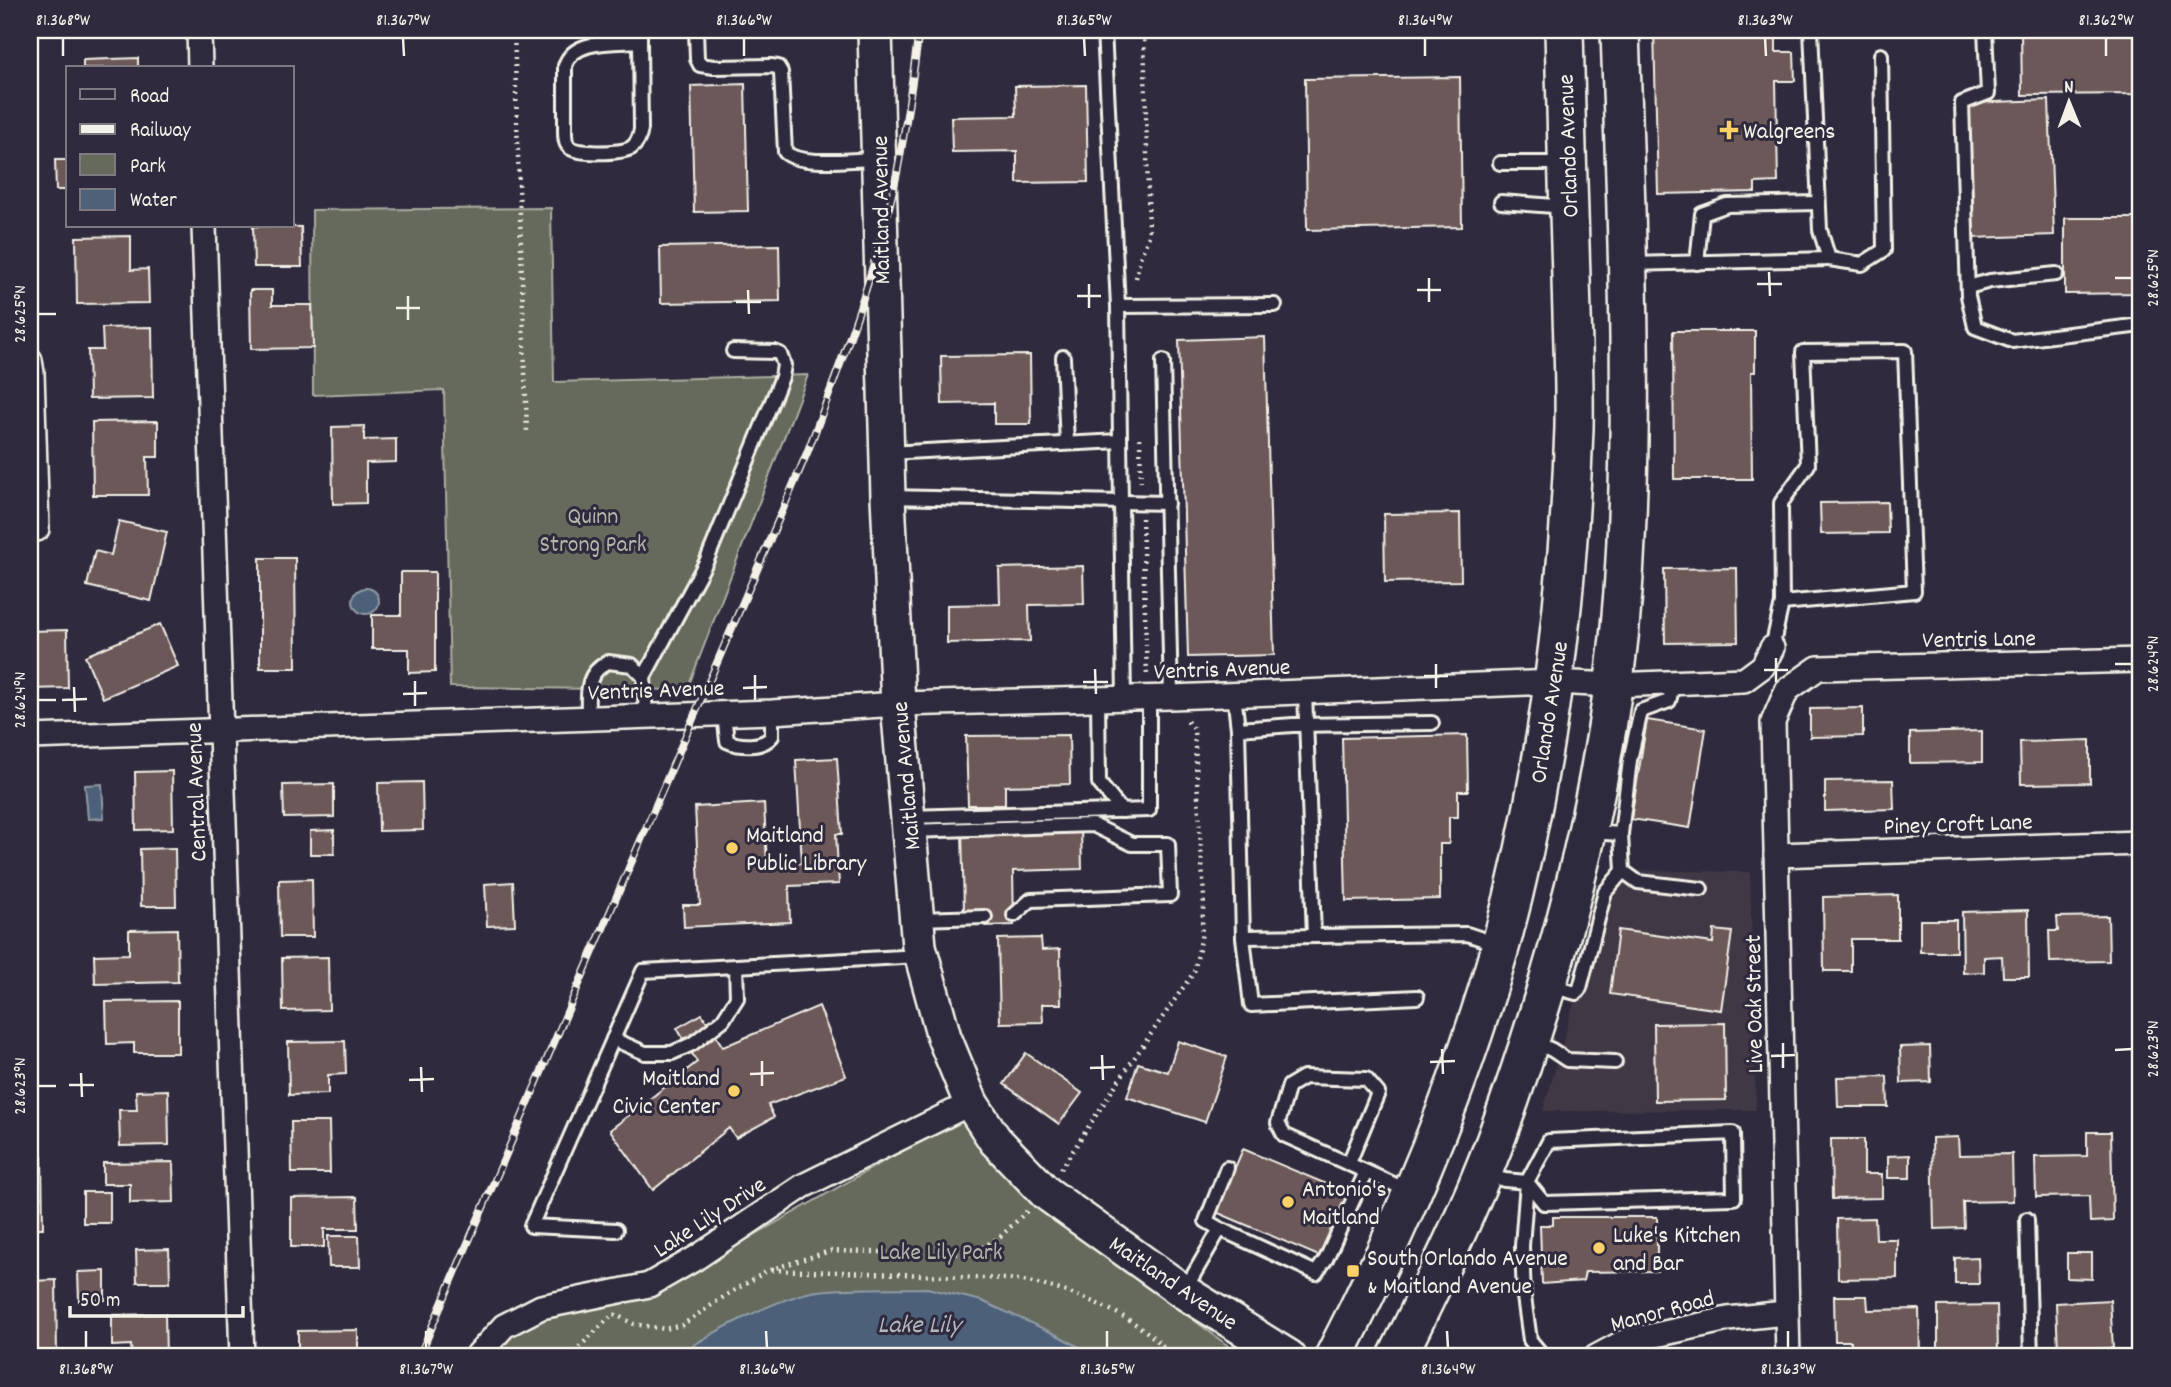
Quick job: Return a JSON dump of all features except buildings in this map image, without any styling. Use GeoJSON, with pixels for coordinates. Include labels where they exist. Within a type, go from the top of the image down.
{"type":"FeatureCollection","features":[{"type":"Feature","properties":{"kind":"main road","name":"Maitland Avenue"},"geometry":{"type":"LineString","coordinates":[[875,30],[888,498],[898,704],[922,956],[944,1037],[971,1103],[995,1140],[1046,1193],[1184,1292],[1289,1357]]}},
{"type":"Feature","properties":{"kind":"main road","name":"Orlando Avenue"},"geometry":{"type":"LineString","coordinates":[[1334,1357],[1372,1284],[1444,1117],[1500,946],[1525,846],[1555,682],[1567,564],[1574,424],[1564,30]]}},
{"type":"Feature","properties":{"kind":"main road"},"geometry":{"type":"LineString","coordinates":[[1396,1357],[1460,1225],[1495,1140],[1546,985],[1588,899],[1603,833],[1623,708],[1623,595],[1631,420],[1620,30]]}},
{"type":"Feature","properties":{"kind":"street"},"geometry":{"type":"LineString","coordinates":[[198,30],[200,66]]}},
{"type":"Feature","properties":{"kind":"street","name":"Central Avenue"},"geometry":{"type":"LineString","coordinates":[[204,228],[242,1357]]}},
{"type":"Feature","properties":{"kind":"street"},"geometry":{"type":"LineString","coordinates":[[30,360],[33,373],[37,529]]}},
{"type":"Feature","properties":{"kind":"street","name":"Ventris Avenue"},"geometry":{"type":"LineString","coordinates":[[30,737],[1555,682],[1623,708],[1674,682],[1744,680],[1763,666],[1772,648]]}},
{"type":"Feature","properties":{"kind":"street","name":"Ventris Lane"},"geometry":{"type":"LineString","coordinates":[[1818,668],[2141,660]]}},
{"type":"Feature","properties":{"kind":"street","name":"Live Oak Street"},"geometry":{"type":"LineString","coordinates":[[1788,1357],[1773,722],[1787,690],[1818,668]]}},
{"type":"Feature","properties":{"kind":"street","name":"Piney Croft Lane"},"geometry":{"type":"LineString","coordinates":[[1776,855],[2141,843]]}},
{"type":"Feature","properties":{"kind":"street","name":"Lake Lily Drive"},"geometry":{"type":"LineString","coordinates":[[476,1357],[504,1326],[541,1307],[649,1285],[696,1258],[803,1186],[971,1103]]}},
{"type":"Feature","properties":{"kind":"street","name":"Manor Road"},"geometry":{"type":"LineString","coordinates":[[1596,1357],[1728,1319],[1785,1313]]}},
{"type":"Feature","properties":{"kind":"lane"},"geometry":{"type":"LineString","coordinates":[[696,30],[697,59],[700,65],[778,67],[781,72],[785,152],[791,158],[879,159]]}},
{"type":"Feature","properties":{"kind":"lane"},"geometry":{"type":"LineString","coordinates":[[1104,30],[1118,306],[1124,698]]}},
{"type":"Feature","properties":{"kind":"lane"},"geometry":{"type":"LineString","coordinates":[[1811,30],[1820,230],[1829,259]]}},
{"type":"Feature","properties":{"kind":"lane"},"geometry":{"type":"LineString","coordinates":[[1985,30],[1988,93],[1962,103],[1968,287],[1975,327],[2012,341],[2141,325]]}},
{"type":"Feature","properties":{"kind":"lane"},"geometry":{"type":"LineString","coordinates":[[640,36],[639,139],[623,151],[578,152],[569,147],[565,131],[567,58],[574,51],[596,44],[640,36]]}},
{"type":"Feature","properties":{"kind":"lane"},"geometry":{"type":"LineString","coordinates":[[1627,264],[1829,259],[1862,264],[1884,250],[1881,55]]}},
{"type":"Feature","properties":{"kind":"lane"},"geometry":{"type":"LineString","coordinates":[[1500,163],[1567,163]]}},
{"type":"Feature","properties":{"kind":"lane"},"geometry":{"type":"LineString","coordinates":[[1501,202],[1569,207]]}},
{"type":"Feature","properties":{"kind":"lane"},"geometry":{"type":"LineString","coordinates":[[1697,263],[1702,214],[1727,205],[1818,203]]}},
{"type":"Feature","properties":{"kind":"lane"},"geometry":{"type":"LineString","coordinates":[[1968,287],[1990,281],[2056,274]]}},
{"type":"Feature","properties":{"kind":"lane"},"geometry":{"type":"LineString","coordinates":[[1118,306],[1275,306]]}},
{"type":"Feature","properties":{"kind":"lane"},"geometry":{"type":"LineString","coordinates":[[646,716],[644,677],[707,560],[782,377],[784,365],[780,354],[733,351]]}},
{"type":"Feature","properties":{"kind":"lane"},"geometry":{"type":"LineString","coordinates":[[1772,648],[1782,603],[1782,503],[1808,465],[1803,352],[1905,351],[1914,591],[1782,603]]}},
{"type":"Feature","properties":{"kind":"lane"},"geometry":{"type":"LineString","coordinates":[[1063,357],[1067,443]]}},
{"type":"Feature","properties":{"kind":"lane"},"geometry":{"type":"LineString","coordinates":[[909,824],[1149,810],[1160,697],[1167,503],[1163,361]]}},
{"type":"Feature","properties":{"kind":"lane"},"geometry":{"type":"LineString","coordinates":[[887,453],[1120,440]]}},
{"type":"Feature","properties":{"kind":"lane"},"geometry":{"type":"LineString","coordinates":[[888,498],[1167,503]]}},
{"type":"Feature","properties":{"kind":"lane"},"geometry":{"type":"LineString","coordinates":[[588,718],[588,685],[599,666],[608,662],[621,662],[632,665],[644,677]]}},
{"type":"Feature","properties":{"kind":"lane"},"geometry":{"type":"LineString","coordinates":[[1623,708],[1642,711],[1669,701],[1674,682]]}},
{"type":"Feature","properties":{"kind":"lane"},"geometry":{"type":"LineString","coordinates":[[1306,692],[1314,936]]}},
{"type":"Feature","properties":{"kind":"lane"},"geometry":{"type":"LineString","coordinates":[[1234,694],[1238,729],[1243,937],[1251,1005],[1417,997]]}},
{"type":"Feature","properties":{"kind":"lane"},"geometry":{"type":"LineString","coordinates":[[1098,699],[1099,783],[1122,811]]}},
{"type":"Feature","properties":{"kind":"lane"},"geometry":{"type":"LineString","coordinates":[[724,714],[727,741],[736,744],[761,744],[766,743],[772,736],[772,712]]}},
{"type":"Feature","properties":{"kind":"lane"},"geometry":{"type":"LineString","coordinates":[[1238,729],[1307,724],[1432,723]]}},
{"type":"Feature","properties":{"kind":"lane"},"geometry":{"type":"LineString","coordinates":[[909,824],[1093,825],[1132,844],[1168,844],[1170,895],[1031,900],[1014,915]]}},
{"type":"Feature","properties":{"kind":"lane"},"geometry":{"type":"LineString","coordinates":[[1603,833],[1623,871],[1638,882],[1701,889]]}},
{"type":"Feature","properties":{"kind":"lane"},"geometry":{"type":"LineString","coordinates":[[1588,899],[1605,892],[1623,871]]}},
{"type":"Feature","properties":{"kind":"lane"},"geometry":{"type":"LineString","coordinates":[[917,919],[985,918]]}},
{"type":"Feature","properties":{"kind":"lane"},"geometry":{"type":"LineString","coordinates":[[1243,937],[1467,934],[1500,946]]}},
{"type":"Feature","properties":{"kind":"lane"},"geometry":{"type":"LineString","coordinates":[[616,1230],[531,1226],[643,971],[922,956]]}},
{"type":"Feature","properties":{"kind":"lane"},"geometry":{"type":"LineString","coordinates":[[613,1039],[645,1053],[672,1053],[692,1044],[723,1020],[737,998],[736,966]]}},
{"type":"Feature","properties":{"kind":"lane"},"geometry":{"type":"LineString","coordinates":[[1529,1040],[1567,1060],[1615,1062]]}},
{"type":"Feature","properties":{"kind":"lane"},"geometry":{"type":"LineString","coordinates":[[1349,1163],[1378,1093],[1366,1079],[1304,1077],[1289,1086],[1278,1123],[1284,1135],[1413,1192]]}},
{"type":"Feature","properties":{"kind":"lane"},"geometry":{"type":"LineString","coordinates":[[1481,1173],[1505,1180],[1527,1182],[1544,1203],[1734,1198],[1733,1133],[1549,1141],[1527,1182],[1522,1246],[1524,1297],[1530,1340],[1544,1357]]}},
{"type":"Feature","properties":{"kind":"lane"},"geometry":{"type":"LineString","coordinates":[[1227,1168],[1206,1222],[1316,1273],[1326,1259],[1366,1172]]}},
{"type":"Feature","properties":{"kind":"lane"},"geometry":{"type":"LineString","coordinates":[[2027,1219],[2031,1357]]}},
{"type":"Feature","properties":{"kind":"lane"},"geometry":{"type":"LineString","coordinates":[[1184,1292],[1220,1228]]}},
{"type":"Feature","properties":{"kind":"path"},"geometry":{"type":"LineString","coordinates":[[514,30],[527,433]]}},
{"type":"Feature","properties":{"kind":"path"},"geometry":{"type":"LineString","coordinates":[[769,1270],[902,1273],[1026,1281],[1080,1296],[1125,1318],[1165,1347],[1172,1357]]}},
{"type":"Feature","properties":{"kind":"path"},"geometry":{"type":"LineString","coordinates":[[569,1357],[613,1314]]}},
{"type":"Feature","properties":{"kind":"shaded area"},"geometry":{"type":"Polygon","coordinates":[[[1612,870],[1750,872],[1756,1110],[1543,1111],[1612,870]]]}},
{"type":"Feature","properties":{"kind":"green space","name":"Quinn Strong Park"},"geometry":{"type":"Polygon","coordinates":[[[551,208],[554,382],[808,375],[687,690],[450,687],[444,390],[313,395],[312,210],[551,208]]]}},
{"type":"Feature","properties":{"kind":"green space","name":"Lake Lily Park"},"geometry":{"type":"Polygon","coordinates":[[[969,1113],[1037,1202],[1243,1357],[484,1357],[509,1335],[545,1316],[652,1293],[969,1113]]]}},
{"type":"Feature","properties":{"kind":"water"},"geometry":{"type":"Polygon","coordinates":[[[366,588],[375,592],[379,601],[375,610],[366,614],[357,610],[353,601],[357,592],[366,588]]]}},
{"type":"Feature","properties":{"kind":"water"},"geometry":{"type":"Polygon","coordinates":[[[102,784],[104,818],[88,819],[85,785],[102,784]]]}},
{"type":"Feature","properties":{"kind":"water","name":"Lake Lily"},"geometry":{"type":"Polygon","coordinates":[[[927,1288],[982,1301],[1098,1357],[676,1357],[745,1317],[803,1294],[845,1289],[927,1288]]]}},
{"type":"Feature","properties":{"kind":"railway"},"geometry":{"type":"LineString","coordinates":[[419,1357],[807,453],[858,314],[889,209],[919,30]]}},
{"type":"Feature","properties":{"kind":"place","name":"Walgreens"},"geometry":{"type":"Point","coordinates":[1729,130]}},
{"type":"Feature","properties":{"kind":"place","name":"Maitland Public Library"},"geometry":{"type":"Point","coordinates":[732,848]}},
{"type":"Feature","properties":{"kind":"place","name":"Maitland Civic Center"},"geometry":{"type":"Point","coordinates":[734,1091]}},
{"type":"Feature","properties":{"kind":"place","name":"Antonio's Maitland"},"geometry":{"type":"Point","coordinates":[1288,1202]}},
{"type":"Feature","properties":{"kind":"place","name":"Luke's Kitchen and Bar"},"geometry":{"type":"Point","coordinates":[1599,1248]}},
{"type":"Feature","properties":{"kind":"place","name":"South Orlando Avenue & Maitland Avenue"},"geometry":{"type":"Point","coordinates":[1353,1271]}}]}
